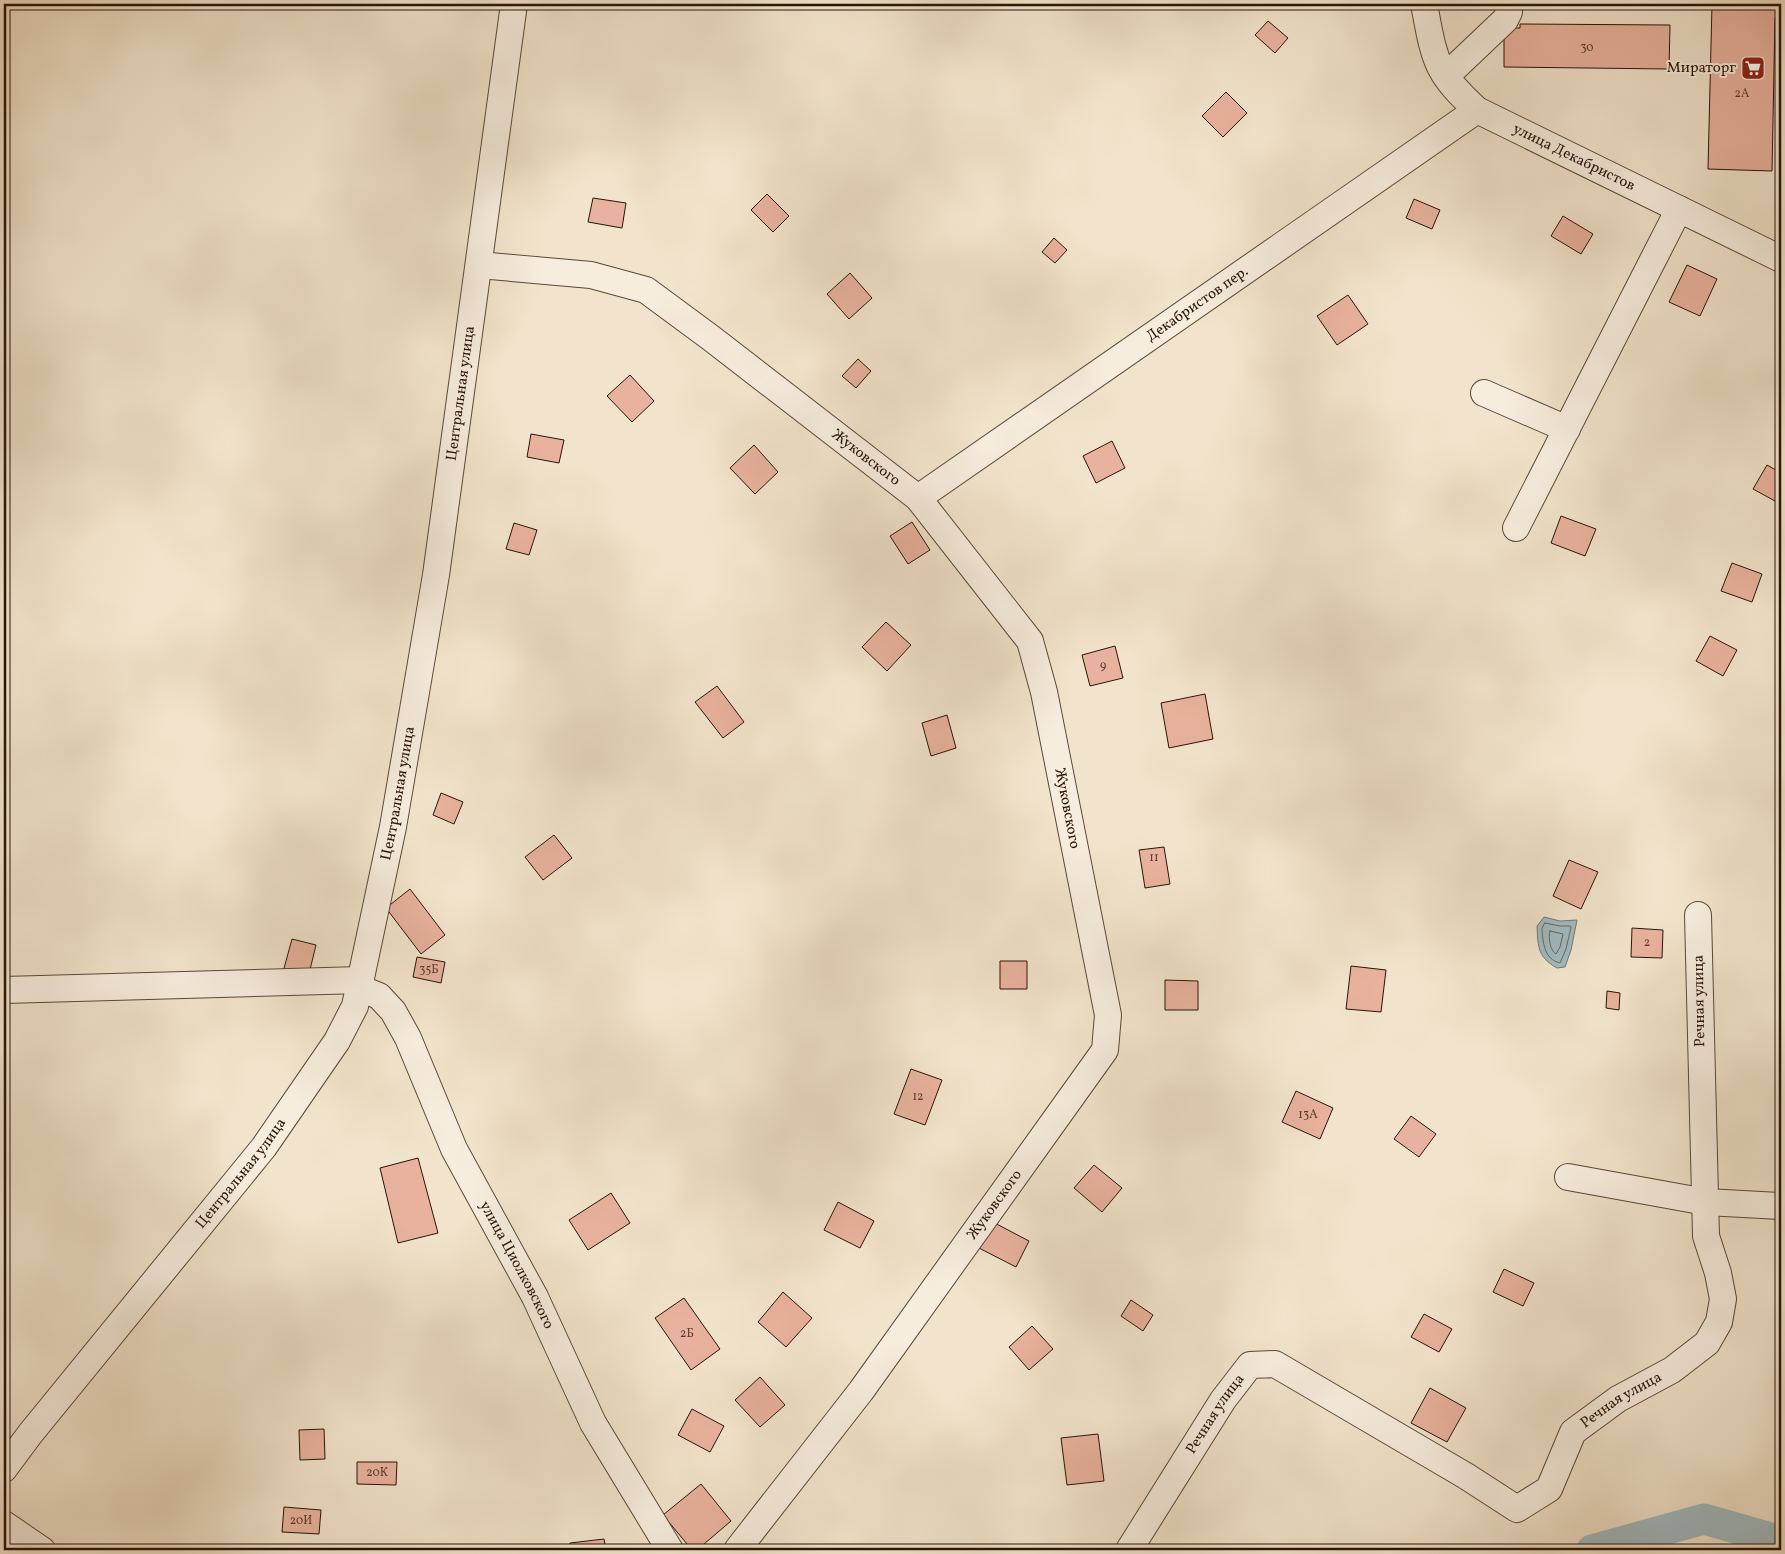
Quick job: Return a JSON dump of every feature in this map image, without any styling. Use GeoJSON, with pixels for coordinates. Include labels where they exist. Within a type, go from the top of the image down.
{"type":"FeatureCollection","features":[{"type":"Feature","properties":{"kind":"street","name":"Центральная улица"},"geometry":{"type":"LineString","coordinates":[[4,1469],[30,1434],[264,1148],[337,1041],[355,1006],[393,827],[436,575],[514,4]]}},
{"type":"Feature","properties":{"kind":"street","name":"улица Декабристов"},"geometry":{"type":"LineString","coordinates":[[1424,4],[1437,61],[1462,96],[1477,110],[1781,259]]}},
{"type":"Feature","properties":{"kind":"street"},"geometry":{"type":"LineString","coordinates":[[1446,76],[1505,20],[1509,12],[1509,4]]}},
{"type":"Feature","properties":{"kind":"street","name":"Декабристов пер."},"geometry":{"type":"LineString","coordinates":[[918,498],[1477,110]]}},
{"type":"Feature","properties":{"kind":"street"},"geometry":{"type":"LineString","coordinates":[[1516,528],[1680,209]]}},
{"type":"Feature","properties":{"kind":"street","name":"Жуковского"},"geometry":{"type":"LineString","coordinates":[[479,265],[591,274],[646,290],[711,338],[918,498],[1030,641],[1044,692],[1108,1015],[1105,1050],[862,1391],[737,1550]]}},
{"type":"Feature","properties":{"kind":"street"},"geometry":{"type":"LineString","coordinates":[[1484,393],[1567,429]]}},
{"type":"Feature","properties":{"kind":"street","name":"Речная улица"},"geometry":{"type":"LineString","coordinates":[[1129,1550],[1223,1400],[1250,1365],[1275,1364],[1466,1476],[1517,1509],[1549,1489],[1573,1432],[1618,1399],[1672,1370],[1707,1343],[1719,1322],[1723,1299],[1718,1273],[1706,1236],[1698,915]]}},
{"type":"Feature","properties":{"kind":"street"},"geometry":{"type":"LineString","coordinates":[[4,990],[360,984]]}},
{"type":"Feature","properties":{"kind":"street","name":"улица Циолковского"},"geometry":{"type":"LineString","coordinates":[[360,984],[379,996],[393,1011],[408,1038],[454,1149],[535,1297],[593,1422],[670,1550]]}},
{"type":"Feature","properties":{"kind":"street"},"geometry":{"type":"LineString","coordinates":[[1568,1177],[1706,1202],[1781,1206]]}},
{"type":"Feature","properties":{"kind":"street"},"geometry":{"type":"LineString","coordinates":[[4,1524],[42,1550]]}},
{"type":"Feature","properties":{"kind":"water"},"geometry":{"type":"Polygon","coordinates":[[[1544,917],[1560,921],[1577,920],[1571,950],[1565,967],[1557,968],[1546,960],[1540,951],[1537,926],[1544,917]]]}},
{"type":"Feature","properties":{"kind":"building"},"geometry":{"type":"Polygon","coordinates":[[[1712,4],[1781,4],[1781,18],[1775,18],[1772,171],[1708,169],[1712,4]]]}},
{"type":"Feature","properties":{"kind":"building"},"geometry":{"type":"Polygon","coordinates":[[[1268,21],[1288,38],[1275,53],[1255,35],[1268,21]]]}},
{"type":"Feature","properties":{"kind":"building"},"geometry":{"type":"Polygon","coordinates":[[[1520,24],[1670,25],[1669,69],[1504,67],[1504,28],[1520,28],[1520,24]]]}},
{"type":"Feature","properties":{"kind":"building"},"geometry":{"type":"Polygon","coordinates":[[[1226,92],[1247,113],[1223,137],[1202,116],[1226,92]]]}},
{"type":"Feature","properties":{"kind":"building"},"geometry":{"type":"Polygon","coordinates":[[[767,194],[789,216],[773,232],[751,210],[767,194]]]}},
{"type":"Feature","properties":{"kind":"building"},"geometry":{"type":"Polygon","coordinates":[[[593,198],[626,203],[622,228],[588,222],[593,198]]]}},
{"type":"Feature","properties":{"kind":"building"},"geometry":{"type":"Polygon","coordinates":[[[1414,199],[1440,210],[1432,229],[1406,218],[1414,199]]]}},
{"type":"Feature","properties":{"kind":"building"},"geometry":{"type":"Polygon","coordinates":[[[1563,216],[1593,234],[1581,254],[1551,236],[1563,216]]]}},
{"type":"Feature","properties":{"kind":"building"},"geometry":{"type":"Polygon","coordinates":[[[1054,238],[1067,250],[1055,263],[1042,252],[1054,238]]]}},
{"type":"Feature","properties":{"kind":"building"},"geometry":{"type":"Polygon","coordinates":[[[1687,265],[1717,279],[1700,316],[1669,302],[1687,265]]]}},
{"type":"Feature","properties":{"kind":"building"},"geometry":{"type":"Polygon","coordinates":[[[850,273],[872,298],[849,319],[827,294],[850,273]]]}},
{"type":"Feature","properties":{"kind":"building"},"geometry":{"type":"Polygon","coordinates":[[[1348,295],[1368,324],[1337,345],[1317,316],[1348,295]]]}},
{"type":"Feature","properties":{"kind":"building"},"geometry":{"type":"Polygon","coordinates":[[[858,359],[871,371],[856,388],[842,376],[858,359]]]}},
{"type":"Feature","properties":{"kind":"building"},"geometry":{"type":"Polygon","coordinates":[[[630,375],[654,401],[632,422],[607,396],[630,375]]]}},
{"type":"Feature","properties":{"kind":"building"},"geometry":{"type":"Polygon","coordinates":[[[531,434],[564,440],[559,463],[527,457],[531,434]]]}},
{"type":"Feature","properties":{"kind":"building"},"geometry":{"type":"Polygon","coordinates":[[[1112,441],[1125,468],[1096,483],[1083,456],[1112,441]]]}},
{"type":"Feature","properties":{"kind":"building"},"geometry":{"type":"Polygon","coordinates":[[[754,445],[778,472],[755,494],[730,468],[754,445]]]}},
{"type":"Feature","properties":{"kind":"building"},"geometry":{"type":"Polygon","coordinates":[[[1767,465],[1781,473],[1781,490],[1775,501],[1753,489],[1767,465]]]}},
{"type":"Feature","properties":{"kind":"building"},"geometry":{"type":"Polygon","coordinates":[[[1561,516],[1596,529],[1585,556],[1551,543],[1561,516]]]}},
{"type":"Feature","properties":{"kind":"building"},"geometry":{"type":"Polygon","coordinates":[[[912,522],[930,550],[908,564],[890,536],[912,522]]]}},
{"type":"Feature","properties":{"kind":"building"},"geometry":{"type":"Polygon","coordinates":[[[514,523],[537,530],[529,555],[506,549],[514,523]]]}},
{"type":"Feature","properties":{"kind":"building"},"geometry":{"type":"Polygon","coordinates":[[[1732,563],[1762,574],[1752,602],[1721,591],[1732,563]]]}},
{"type":"Feature","properties":{"kind":"building"},"geometry":{"type":"Polygon","coordinates":[[[886,622],[911,645],[887,671],[862,647],[886,622]]]}},
{"type":"Feature","properties":{"kind":"building"},"geometry":{"type":"Polygon","coordinates":[[[1710,636],[1737,650],[1723,676],[1696,661],[1710,636]]]}},
{"type":"Feature","properties":{"kind":"building"},"geometry":{"type":"Polygon","coordinates":[[[1115,646],[1123,678],[1090,686],[1082,655],[1115,646]]]}},
{"type":"Feature","properties":{"kind":"building"},"geometry":{"type":"Polygon","coordinates":[[[717,686],[744,722],[723,738],[695,702],[717,686]]]}},
{"type":"Feature","properties":{"kind":"building"},"geometry":{"type":"Polygon","coordinates":[[[1205,694],[1213,739],[1169,748],[1161,703],[1205,694]]]}},
{"type":"Feature","properties":{"kind":"building"},"geometry":{"type":"Polygon","coordinates":[[[947,715],[956,748],[931,756],[922,723],[947,715]]]}},
{"type":"Feature","properties":{"kind":"building"},"geometry":{"type":"Polygon","coordinates":[[[441,793],[463,802],[454,824],[433,815],[441,793]]]}},
{"type":"Feature","properties":{"kind":"building"},"geometry":{"type":"Polygon","coordinates":[[[554,835],[572,858],[543,880],[525,857],[554,835]]]}},
{"type":"Feature","properties":{"kind":"building"},"geometry":{"type":"Polygon","coordinates":[[[1164,847],[1170,884],[1145,888],[1139,850],[1164,847]]]}},
{"type":"Feature","properties":{"kind":"building"},"geometry":{"type":"Polygon","coordinates":[[[1569,860],[1598,872],[1581,909],[1553,896],[1569,860]]]}},
{"type":"Feature","properties":{"kind":"building"},"geometry":{"type":"Polygon","coordinates":[[[410,889],[445,935],[421,954],[386,908],[410,889]]]}},
{"type":"Feature","properties":{"kind":"building"},"geometry":{"type":"Polygon","coordinates":[[[1632,928],[1663,930],[1662,958],[1631,957],[1632,928]]]}},
{"type":"Feature","properties":{"kind":"building"},"geometry":{"type":"Polygon","coordinates":[[[292,939],[316,945],[308,978],[283,972],[292,939]]]}},
{"type":"Feature","properties":{"kind":"building"},"geometry":{"type":"Polygon","coordinates":[[[417,957],[445,962],[441,983],[413,977],[417,957]]]}},
{"type":"Feature","properties":{"kind":"building"},"geometry":{"type":"Polygon","coordinates":[[[1000,961],[1027,961],[1027,989],[1000,989],[1000,961]]]}},
{"type":"Feature","properties":{"kind":"building"},"geometry":{"type":"Polygon","coordinates":[[[1351,966],[1386,970],[1381,1012],[1346,1009],[1351,966]]]}},
{"type":"Feature","properties":{"kind":"building"},"geometry":{"type":"Polygon","coordinates":[[[1165,980],[1198,981],[1198,1010],[1165,1010],[1165,980]]]}},
{"type":"Feature","properties":{"kind":"building"},"geometry":{"type":"Polygon","coordinates":[[[1607,991],[1620,993],[1619,1010],[1606,1008],[1607,991]]]}},
{"type":"Feature","properties":{"kind":"building"},"geometry":{"type":"Polygon","coordinates":[[[911,1069],[942,1080],[925,1125],[894,1114],[911,1069]]]}},
{"type":"Feature","properties":{"kind":"building"},"geometry":{"type":"Polygon","coordinates":[[[1296,1091],[1333,1108],[1320,1139],[1282,1122],[1296,1091]]]}},
{"type":"Feature","properties":{"kind":"building"},"geometry":{"type":"Polygon","coordinates":[[[1411,1116],[1436,1134],[1419,1157],[1394,1139],[1411,1116]]]}},
{"type":"Feature","properties":{"kind":"building"},"geometry":{"type":"Polygon","coordinates":[[[418,1158],[438,1233],[398,1243],[380,1168],[418,1158]]]}},
{"type":"Feature","properties":{"kind":"building"},"geometry":{"type":"Polygon","coordinates":[[[1094,1165],[1122,1188],[1102,1212],[1074,1188],[1094,1165]]]}},
{"type":"Feature","properties":{"kind":"building"},"geometry":{"type":"Polygon","coordinates":[[[611,1193],[630,1223],[588,1250],[569,1220],[611,1193]]]}},
{"type":"Feature","properties":{"kind":"building"},"geometry":{"type":"Polygon","coordinates":[[[838,1202],[874,1221],[860,1248],[824,1230],[838,1202]]]}},
{"type":"Feature","properties":{"kind":"building"},"geometry":{"type":"Polygon","coordinates":[[[989,1220],[1029,1241],[1016,1267],[975,1246],[989,1220]]]}},
{"type":"Feature","properties":{"kind":"building"},"geometry":{"type":"Polygon","coordinates":[[[1504,1269],[1534,1283],[1523,1306],[1493,1292],[1504,1269]]]}},
{"type":"Feature","properties":{"kind":"building"},"geometry":{"type":"Polygon","coordinates":[[[783,1292],[812,1318],[786,1347],[758,1322],[783,1292]]]}},
{"type":"Feature","properties":{"kind":"building"},"geometry":{"type":"Polygon","coordinates":[[[684,1298],[720,1349],[691,1370],[655,1318],[684,1298]]]}},
{"type":"Feature","properties":{"kind":"building"},"geometry":{"type":"Polygon","coordinates":[[[1131,1300],[1153,1315],[1143,1331],[1121,1316],[1131,1300]]]}},
{"type":"Feature","properties":{"kind":"building"},"geometry":{"type":"Polygon","coordinates":[[[1424,1314],[1452,1329],[1439,1352],[1411,1337],[1424,1314]]]}},
{"type":"Feature","properties":{"kind":"building"},"geometry":{"type":"Polygon","coordinates":[[[1032,1326],[1053,1349],[1029,1370],[1009,1347],[1032,1326]]]}},
{"type":"Feature","properties":{"kind":"building"},"geometry":{"type":"Polygon","coordinates":[[[760,1377],[785,1405],[760,1427],[735,1400],[760,1377]]]}},
{"type":"Feature","properties":{"kind":"building"},"geometry":{"type":"Polygon","coordinates":[[[1430,1388],[1466,1408],[1447,1442],[1411,1423],[1430,1388]]]}},
{"type":"Feature","properties":{"kind":"building"},"geometry":{"type":"Polygon","coordinates":[[[692,1409],[724,1426],[710,1452],[678,1435],[692,1409]]]}},
{"type":"Feature","properties":{"kind":"building"},"geometry":{"type":"Polygon","coordinates":[[[324,1429],[325,1459],[300,1460],[299,1430],[324,1429]]]}},
{"type":"Feature","properties":{"kind":"building"},"geometry":{"type":"Polygon","coordinates":[[[1098,1434],[1104,1481],[1067,1485],[1061,1438],[1098,1434]]]}},
{"type":"Feature","properties":{"kind":"building"},"geometry":{"type":"Polygon","coordinates":[[[357,1462],[397,1462],[396,1485],[357,1484],[357,1462]]]}},
{"type":"Feature","properties":{"kind":"building"},"geometry":{"type":"Polygon","coordinates":[[[701,1484],[731,1521],[697,1550],[692,1550],[663,1515],[701,1484]]]}},
{"type":"Feature","properties":{"kind":"building"},"geometry":{"type":"Polygon","coordinates":[[[284,1507],[321,1510],[319,1534],[282,1532],[284,1507]]]}},
{"type":"Feature","properties":{"kind":"building"},"geometry":{"type":"Polygon","coordinates":[[[604,1539],[606,1550],[570,1550],[570,1543],[604,1539]]]}},
{"type":"Feature","properties":{"kind":"waterway"},"geometry":{"type":"LineString","coordinates":[[1592,1550],[1704,1519],[1781,1541]]}},
{"type":"Feature","properties":{"kind":"place","name":"Мираторг"},"geometry":{"type":"Point","coordinates":[1753,68]}}]}
